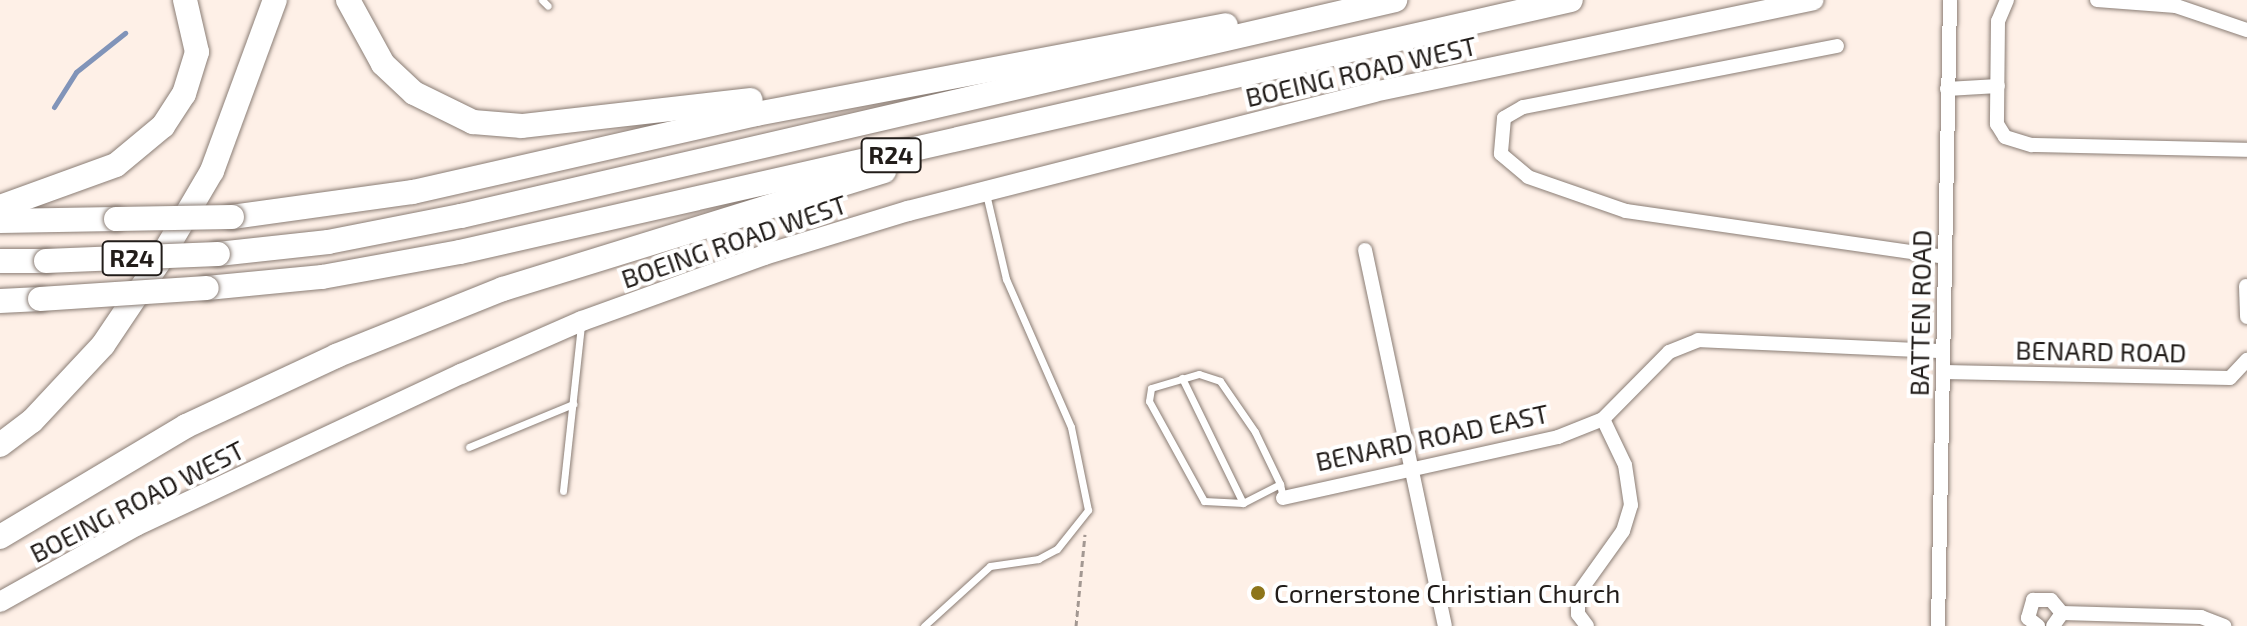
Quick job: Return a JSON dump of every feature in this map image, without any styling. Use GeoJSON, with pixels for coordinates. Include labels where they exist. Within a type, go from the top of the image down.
{"type":"FeatureCollection","features":[{"type":"Feature","properties":{"kind":"highway"},"geometry":{"type":"LineString","coordinates":[[0,207],[90,177],[163,126],[184,94],[197,52],[185,0]]}},
{"type":"Feature","properties":{"kind":"highway"},"geometry":{"type":"LineString","coordinates":[[0,445],[32,421],[103,345],[158,263],[212,171],[275,0]]}},
{"type":"Feature","properties":{"kind":"highway"},"geometry":{"type":"LineString","coordinates":[[348,0],[369,46],[414,93],[445,112],[498,126],[658,113],[976,72]]}},
{"type":"Feature","properties":{"kind":"highway","name":"R24"},"geometry":{"type":"LineString","coordinates":[[0,261],[218,254],[328,242],[461,216],[1395,0]]}},
{"type":"Feature","properties":{"kind":"highway","name":"R24"},"geometry":{"type":"LineString","coordinates":[[0,300],[207,288],[322,277],[460,252],[1571,0]]}},
{"type":"Feature","properties":{"kind":"highway"},"geometry":{"type":"LineString","coordinates":[[0,221],[232,217],[413,192],[756,114],[1176,32],[1345,11]]}},
{"type":"Feature","properties":{"kind":"highway"},"geometry":{"type":"LineString","coordinates":[[0,537],[186,426],[503,289],[1055,119]]}},
{"type":"Feature","properties":{"kind":"main road","name":"BOEING ROAD WEST"},"geometry":{"type":"LineString","coordinates":[[0,602],[285,454],[582,321],[778,251],[985,192],[1374,92],[1753,6],[1813,0]]}},
{"type":"Feature","properties":{"kind":"street","name":"BATTEN ROAD"},"geometry":{"type":"LineString","coordinates":[[1938,626],[1950,0]]}},
{"type":"Feature","properties":{"kind":"street"},"geometry":{"type":"LineString","coordinates":[[2007,0],[1998,21],[1997,124],[2016,142],[2247,150]]}},
{"type":"Feature","properties":{"kind":"street"},"geometry":{"type":"LineString","coordinates":[[2097,0],[2176,6],[2247,30]]}},
{"type":"Feature","properties":{"kind":"street"},"geometry":{"type":"LineString","coordinates":[[1837,46],[1523,107],[1504,118],[1501,154],[1528,177],[1626,211],[1945,257]]}},
{"type":"Feature","properties":{"kind":"street"},"geometry":{"type":"LineString","coordinates":[[1947,89],[1998,86]]}},
{"type":"Feature","properties":{"kind":"street"},"geometry":{"type":"LineString","coordinates":[[1365,250],[1445,626]]}},
{"type":"Feature","properties":{"kind":"street"},"geometry":{"type":"LineString","coordinates":[[2246,286],[2247,317]]}},
{"type":"Feature","properties":{"kind":"street","name":"BENARD ROAD EAST"},"geometry":{"type":"LineString","coordinates":[[1282,491],[1413,469],[1539,442],[1603,419],[1669,352],[1698,340],[1943,351]]}},
{"type":"Feature","properties":{"kind":"street","name":"BENARD ROAD"},"geometry":{"type":"LineString","coordinates":[[1944,372],[2230,378],[2247,360]]}},
{"type":"Feature","properties":{"kind":"street"},"geometry":{"type":"LineString","coordinates":[[1587,626],[1578,614],[1578,594],[1623,531],[1631,505],[1625,465],[1603,419]]}},
{"type":"Feature","properties":{"kind":"street"},"geometry":{"type":"LineString","coordinates":[[2038,626],[2028,618],[2033,600],[2051,600],[2062,613],[2192,617],[2224,626]]}},
{"type":"Feature","properties":{"kind":"street"},"geometry":{"type":"LineString","coordinates":[[2053,626],[2062,613]]}},
{"type":"Feature","properties":{"kind":"lane"},"geometry":{"type":"LineString","coordinates":[[924,626],[990,566],[1038,559],[1057,549],[1088,510],[1071,427],[1006,279],[985,192]]}},
{"type":"Feature","properties":{"kind":"lane"},"geometry":{"type":"LineString","coordinates":[[563,491],[582,321]]}},
{"type":"Feature","properties":{"kind":"lane"},"geometry":{"type":"LineString","coordinates":[[1208,374],[1230,389],[1282,491],[1243,503],[1211,504],[1196,494],[1149,401],[1154,385],[1182,378],[1208,374]]}},
{"type":"Feature","properties":{"kind":"lane"},"geometry":{"type":"LineString","coordinates":[[1182,378],[1243,503]]}},
{"type":"Feature","properties":{"kind":"lane"},"geometry":{"type":"LineString","coordinates":[[469,447],[573,404]]}},
{"type":"Feature","properties":{"kind":"path"},"geometry":{"type":"LineString","coordinates":[[1076,626],[1088,510]]}},
{"type":"Feature","properties":{"kind":"waterway"},"geometry":{"type":"LineString","coordinates":[[54,107],[76,72],[125,33]]}},
{"type":"Feature","properties":{"kind":"place","name":"Cornerstone Christian Church"},"geometry":{"type":"Point","coordinates":[1258,593]}}]}
